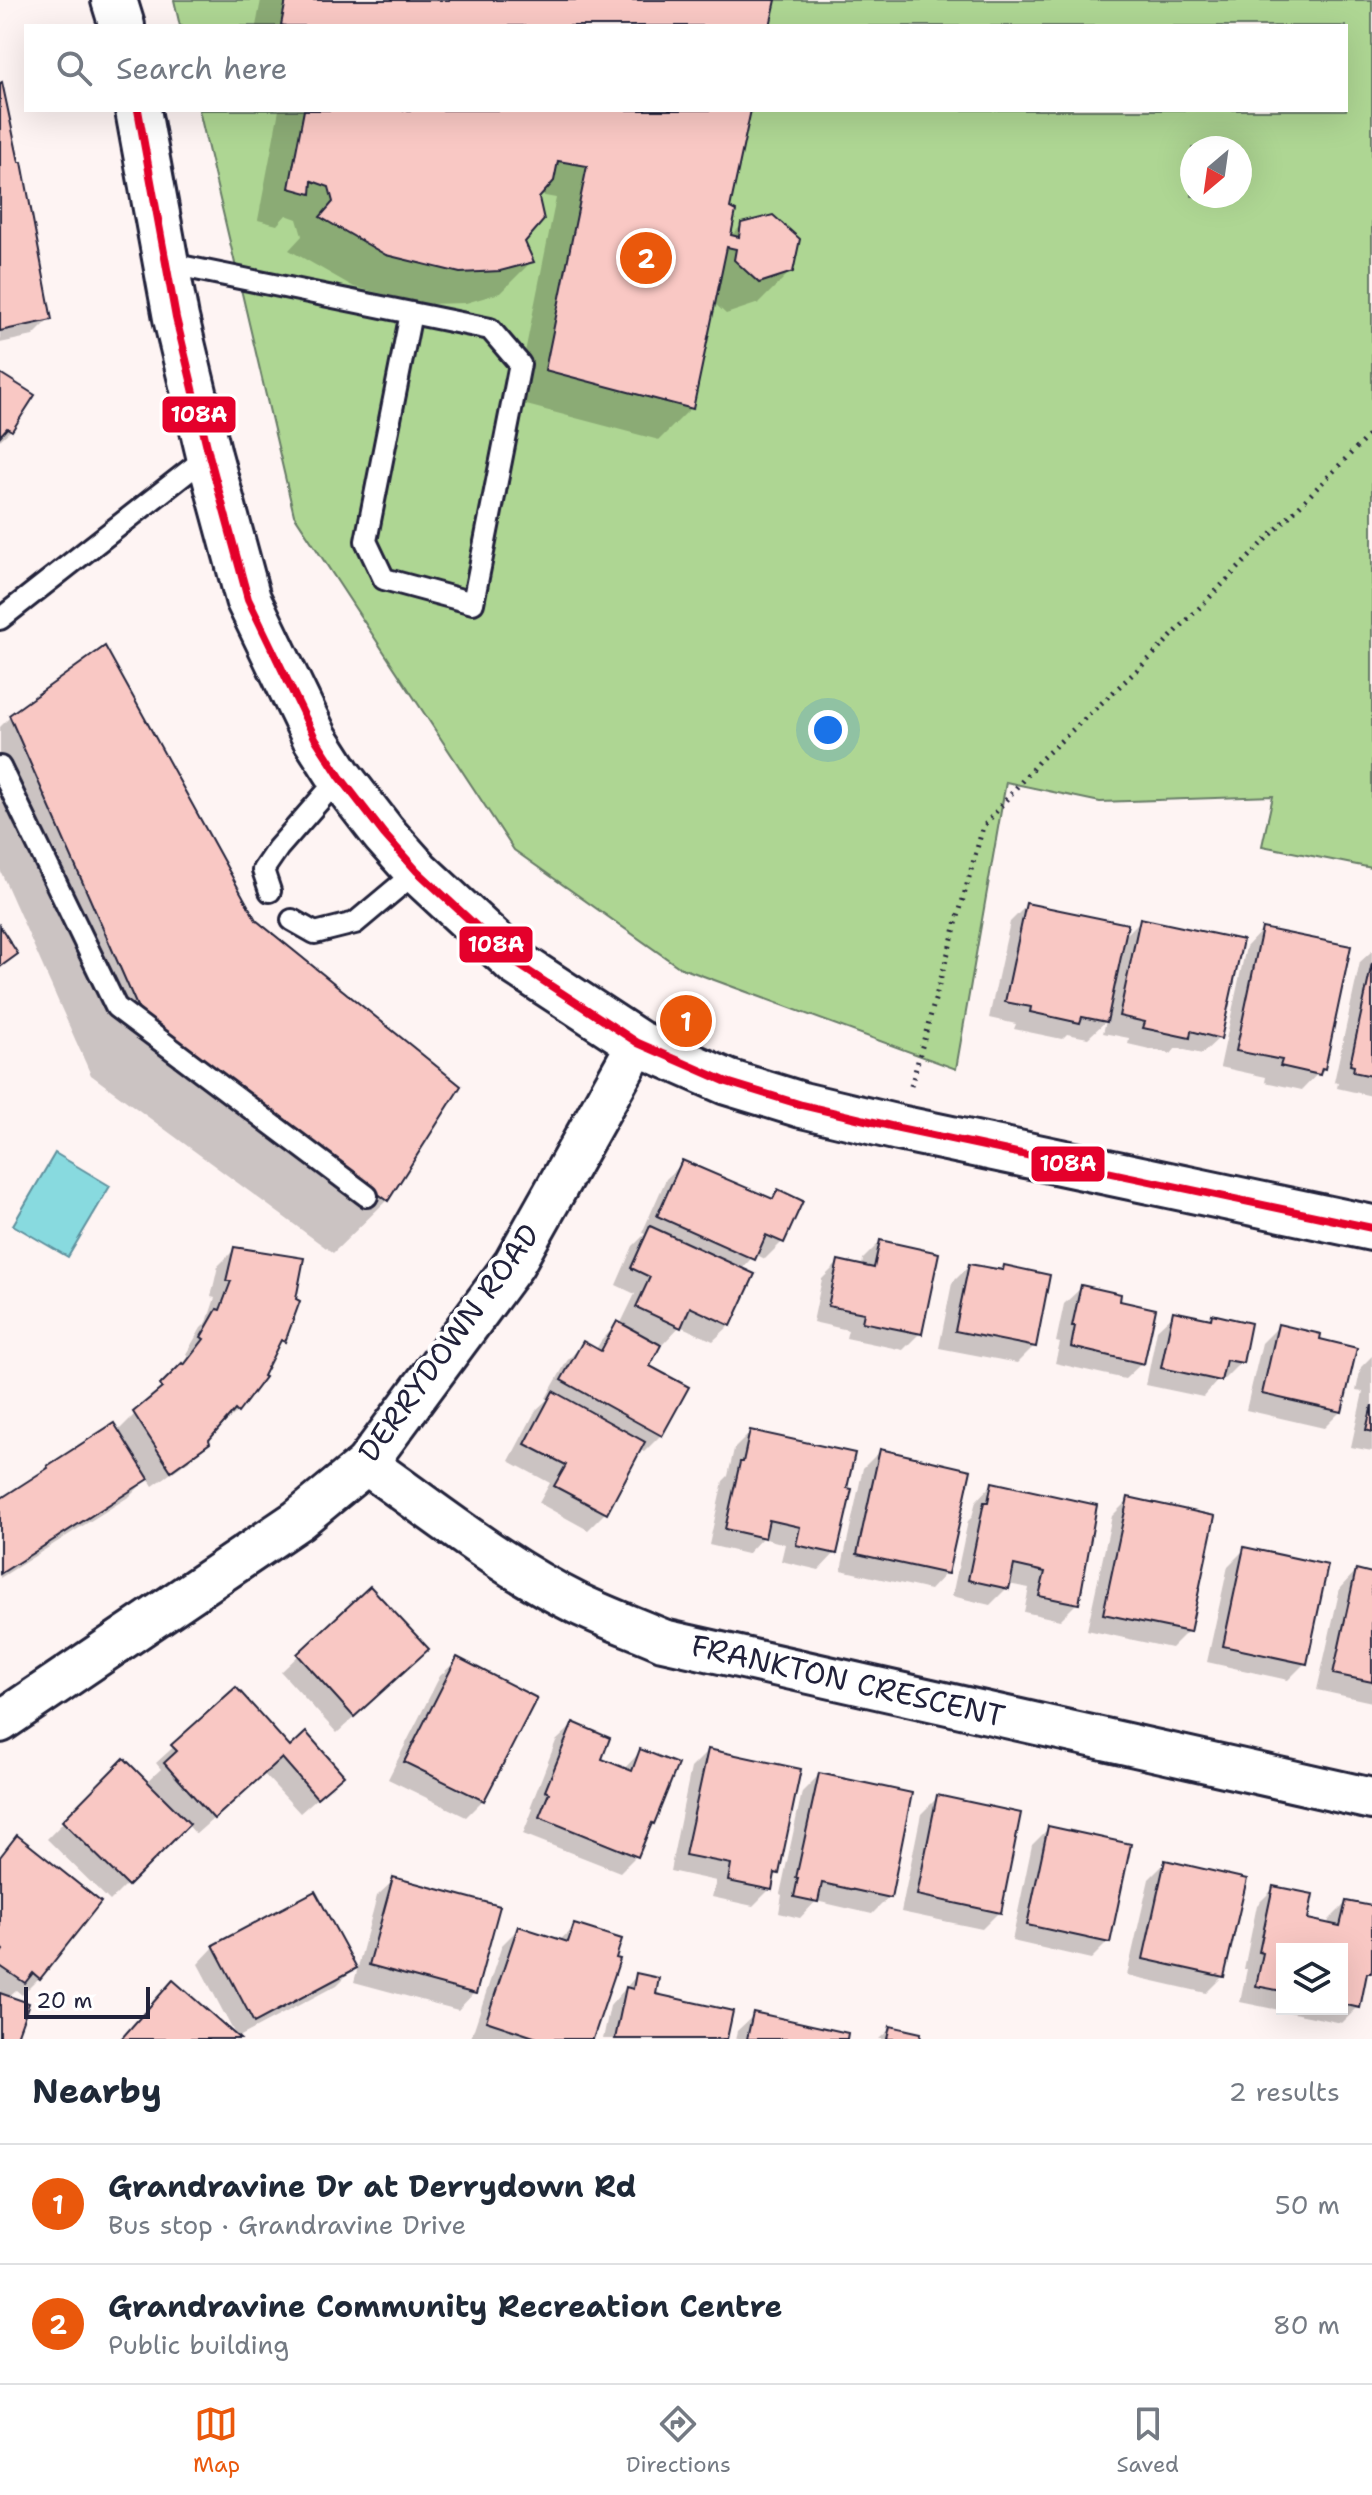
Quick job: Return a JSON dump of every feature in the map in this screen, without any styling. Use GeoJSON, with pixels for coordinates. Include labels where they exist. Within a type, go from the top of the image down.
{"type":"FeatureCollection","features":[{"type":"Feature","properties":{"kind":"street"},"geometry":{"type":"LineString","coordinates":[[114,0],[121,24]]}},
{"type":"Feature","properties":{"kind":"street"},"geometry":{"type":"LineString","coordinates":[[138,112],[176,318],[248,599],[315,738],[340,777],[417,871],[516,963],[638,1043],[727,1082],[802,1105],[899,1128],[1372,1228]]}},
{"type":"Feature","properties":{"kind":"street","name":"DERRYDOWN ROAD"},"geometry":{"type":"LineString","coordinates":[[0,1722],[298,1520],[366,1464],[514,1264],[638,1043]]}},
{"type":"Feature","properties":{"kind":"street","name":"FRANKTON CRESCENT"},"geometry":{"type":"LineString","coordinates":[[366,1464],[527,1575],[576,1603],[663,1640],[1372,1799]]}},
{"type":"Feature","properties":{"kind":"lane"},"geometry":{"type":"LineString","coordinates":[[166,263],[490,329],[520,364],[473,603],[384,579],[366,541],[411,313]]}},
{"type":"Feature","properties":{"kind":"lane"},"geometry":{"type":"LineString","coordinates":[[0,619],[209,455]]}},
{"type":"Feature","properties":{"kind":"lane"},"geometry":{"type":"LineString","coordinates":[[0,767],[116,1007],[367,1196]]}},
{"type":"Feature","properties":{"kind":"lane"},"geometry":{"type":"LineString","coordinates":[[270,891],[263,870],[278,848],[340,777]]}},
{"type":"Feature","properties":{"kind":"lane"},"geometry":{"type":"LineString","coordinates":[[292,920],[315,933],[355,923],[417,871]]}},
{"type":"Feature","properties":{"kind":"path"},"geometry":{"type":"LineString","coordinates":[[899,1128],[983,827],[1038,762],[1150,658],[1372,432]]}},
{"type":"Feature","properties":{"kind":"green space"},"geometry":{"type":"Polygon","coordinates":[[[174,0],[1372,0],[1372,868],[1262,846],[1273,796],[1100,802],[1006,782],[956,1069],[679,967],[514,850],[294,515],[199,112],[1348,112],[1348,24],[180,24],[174,0]]]}},
{"type":"Feature","properties":{"kind":"water"},"geometry":{"type":"Polygon","coordinates":[[[55,1153],[110,1186],[68,1257],[13,1225],[55,1153]]]}},
{"type":"Feature","properties":{"kind":"building"},"geometry":{"type":"Polygon","coordinates":[[[286,0],[776,0],[770,24],[281,24],[286,0]]]}},
{"type":"Feature","properties":{"kind":"building"},"geometry":{"type":"Polygon","coordinates":[[[0,83],[19,162],[22,162],[52,320],[0,331],[0,83]]]}},
{"type":"Feature","properties":{"kind":"building"},"geometry":{"type":"Polygon","coordinates":[[[304,112],[751,112],[730,208],[736,211],[731,235],[739,237],[741,223],[773,215],[800,239],[793,272],[759,283],[734,260],[736,249],[727,247],[693,409],[545,370],[587,166],[558,161],[554,181],[539,198],[544,220],[525,242],[534,262],[500,271],[460,273],[386,255],[320,217],[333,202],[329,187],[312,181],[311,194],[289,188],[304,112]]]}},
{"type":"Feature","properties":{"kind":"building"},"geometry":{"type":"Polygon","coordinates":[[[0,373],[35,395],[12,431],[7,428],[0,436],[0,373]]]}},
{"type":"Feature","properties":{"kind":"building"},"geometry":{"type":"Polygon","coordinates":[[[105,646],[256,920],[461,1086],[388,1201],[144,1022],[9,715],[105,646]]]}},
{"type":"Feature","properties":{"kind":"building"},"geometry":{"type":"Polygon","coordinates":[[[1026,903],[1128,924],[1107,1022],[1082,1017],[1080,1023],[1030,1012],[1031,1007],[1005,1002],[1026,903]]]}},
{"type":"Feature","properties":{"kind":"building"},"geometry":{"type":"Polygon","coordinates":[[[1140,918],[1243,940],[1221,1039],[1191,1031],[1190,1038],[1143,1028],[1145,1022],[1119,1016],[1140,918]]]}},
{"type":"Feature","properties":{"kind":"building"},"geometry":{"type":"Polygon","coordinates":[[[0,926],[18,954],[0,967],[0,926]]]}},
{"type":"Feature","properties":{"kind":"building"},"geometry":{"type":"Polygon","coordinates":[[[1262,928],[1351,946],[1325,1069],[1322,1068],[1320,1075],[1280,1066],[1282,1060],[1236,1051],[1262,928]]]}},
{"type":"Feature","properties":{"kind":"building"},"geometry":{"type":"Polygon","coordinates":[[[1372,963],[1372,1076],[1353,1072],[1354,1066],[1350,1065],[1372,963]]]}},
{"type":"Feature","properties":{"kind":"building"},"geometry":{"type":"Polygon","coordinates":[[[682,1160],[773,1199],[778,1189],[803,1201],[784,1243],[766,1235],[755,1260],[657,1216],[682,1160]]]}},
{"type":"Feature","properties":{"kind":"building"},"geometry":{"type":"Polygon","coordinates":[[[650,1226],[755,1274],[731,1326],[690,1307],[681,1328],[636,1307],[650,1277],[631,1268],[650,1226]]]}},
{"type":"Feature","properties":{"kind":"building"},"geometry":{"type":"Polygon","coordinates":[[[880,1240],[939,1253],[922,1334],[862,1322],[864,1313],[828,1306],[838,1260],[874,1268],[880,1240]]]}},
{"type":"Feature","properties":{"kind":"building"},"geometry":{"type":"Polygon","coordinates":[[[234,1247],[304,1258],[296,1299],[300,1301],[285,1342],[281,1340],[265,1377],[238,1413],[235,1410],[209,1440],[210,1443],[171,1471],[133,1412],[162,1388],[160,1385],[182,1363],[184,1365],[204,1339],[201,1337],[217,1309],[220,1310],[231,1281],[226,1281],[234,1247]]]}},
{"type":"Feature","properties":{"kind":"building"},"geometry":{"type":"Polygon","coordinates":[[[969,1264],[1003,1270],[1004,1265],[1050,1275],[1036,1347],[955,1331],[969,1264]]]}},
{"type":"Feature","properties":{"kind":"building"},"geometry":{"type":"Polygon","coordinates":[[[1081,1285],[1121,1294],[1120,1301],[1156,1309],[1144,1364],[1071,1347],[1081,1285]]]}},
{"type":"Feature","properties":{"kind":"building"},"geometry":{"type":"Polygon","coordinates":[[[1173,1311],[1211,1319],[1212,1314],[1251,1323],[1243,1363],[1226,1360],[1221,1381],[1161,1368],[1173,1311]]]}},
{"type":"Feature","properties":{"kind":"building"},"geometry":{"type":"Polygon","coordinates":[[[617,1321],[661,1345],[650,1366],[689,1387],[662,1436],[561,1380],[583,1341],[601,1351],[617,1321]]]}},
{"type":"Feature","properties":{"kind":"building"},"geometry":{"type":"Polygon","coordinates":[[[1278,1324],[1321,1334],[1320,1339],[1357,1348],[1342,1412],[1262,1394],[1278,1324]]]}},
{"type":"Feature","properties":{"kind":"building"},"geometry":{"type":"Polygon","coordinates":[[[553,1391],[645,1442],[607,1514],[554,1486],[566,1465],[525,1444],[553,1391]]]}},
{"type":"Feature","properties":{"kind":"building"},"geometry":{"type":"Polygon","coordinates":[[[1372,1405],[1372,1432],[1366,1430],[1372,1405]]]}},
{"type":"Feature","properties":{"kind":"building"},"geometry":{"type":"Polygon","coordinates":[[[114,1423],[149,1479],[0,1574],[0,1499],[114,1423]]]}},
{"type":"Feature","properties":{"kind":"building"},"geometry":{"type":"Polygon","coordinates":[[[750,1430],[855,1453],[847,1488],[852,1489],[837,1554],[796,1545],[800,1527],[769,1520],[765,1538],[725,1529],[750,1430]]]}},
{"type":"Feature","properties":{"kind":"building"},"geometry":{"type":"Polygon","coordinates":[[[880,1449],[971,1470],[948,1574],[857,1554],[880,1449]]]}},
{"type":"Feature","properties":{"kind":"building"},"geometry":{"type":"Polygon","coordinates":[[[992,1482],[1097,1505],[1079,1604],[1039,1596],[1045,1572],[1014,1565],[1009,1589],[968,1580],[984,1502],[988,1502],[992,1482]]]}},
{"type":"Feature","properties":{"kind":"building"},"geometry":{"type":"Polygon","coordinates":[[[1128,1497],[1215,1516],[1190,1632],[1103,1614],[1128,1497]]]}},
{"type":"Feature","properties":{"kind":"building"},"geometry":{"type":"Polygon","coordinates":[[[1244,1547],[1328,1565],[1307,1664],[1223,1646],[1244,1547]]]}},
{"type":"Feature","properties":{"kind":"building"},"geometry":{"type":"Polygon","coordinates":[[[1356,1569],[1372,1573],[1372,1682],[1333,1674],[1356,1569]]]}},
{"type":"Feature","properties":{"kind":"building"},"geometry":{"type":"Polygon","coordinates":[[[370,1586],[429,1649],[354,1717],[297,1654],[370,1586]]]}},
{"type":"Feature","properties":{"kind":"building"},"geometry":{"type":"Polygon","coordinates":[[[457,1657],[537,1698],[484,1801],[404,1762],[457,1657]]]}},
{"type":"Feature","properties":{"kind":"building"},"geometry":{"type":"Polygon","coordinates":[[[236,1687],[290,1747],[306,1732],[344,1775],[317,1798],[282,1758],[214,1819],[164,1763],[177,1751],[171,1745],[236,1687]]]}},
{"type":"Feature","properties":{"kind":"building"},"geometry":{"type":"Polygon","coordinates":[[[573,1722],[610,1738],[602,1759],[632,1771],[640,1749],[678,1764],[638,1857],[539,1817],[549,1793],[545,1791],[573,1722]]]}},
{"type":"Feature","properties":{"kind":"building"},"geometry":{"type":"Polygon","coordinates":[[[708,1749],[801,1769],[779,1874],[775,1873],[772,1890],[728,1881],[731,1864],[685,1855],[708,1749]]]}},
{"type":"Feature","properties":{"kind":"building"},"geometry":{"type":"Polygon","coordinates":[[[124,1758],[190,1824],[128,1886],[62,1821],[124,1758]]]}},
{"type":"Feature","properties":{"kind":"building"},"geometry":{"type":"Polygon","coordinates":[[[819,1773],[912,1793],[891,1898],[822,1883],[818,1902],[794,1897],[819,1773]]]}},
{"type":"Feature","properties":{"kind":"building"},"geometry":{"type":"Polygon","coordinates":[[[937,1795],[1021,1813],[1001,1913],[917,1895],[937,1795]]]}},
{"type":"Feature","properties":{"kind":"building"},"geometry":{"type":"Polygon","coordinates":[[[1048,1826],[1131,1844],[1110,1943],[1027,1925],[1048,1826]]]}},
{"type":"Feature","properties":{"kind":"building"},"geometry":{"type":"Polygon","coordinates":[[[17,1835],[101,1902],[40,1979],[33,1973],[25,1983],[0,1966],[3,1950],[0,1947],[0,1857],[17,1835]]]}},
{"type":"Feature","properties":{"kind":"building"},"geometry":{"type":"Polygon","coordinates":[[[1165,1860],[1247,1879],[1224,1977],[1143,1959],[1165,1860]]]}},
{"type":"Feature","properties":{"kind":"building"},"geometry":{"type":"Polygon","coordinates":[[[393,1877],[500,1906],[476,1994],[369,1965],[393,1877]]]}},
{"type":"Feature","properties":{"kind":"building"},"geometry":{"type":"Polygon","coordinates":[[[1273,1886],[1313,1894],[1308,1919],[1340,1926],[1346,1901],[1372,1906],[1372,1969],[1371,1973],[1367,1973],[1360,2008],[1348,2005],[1348,1943],[1276,1943],[1276,1990],[1256,1986],[1263,1953],[1259,1952],[1273,1886]]]}},
{"type":"Feature","properties":{"kind":"building"},"geometry":{"type":"Polygon","coordinates":[[[315,1891],[357,1968],[254,2023],[213,1945],[315,1891]]]}},
{"type":"Feature","properties":{"kind":"building"},"geometry":{"type":"Polygon","coordinates":[[[574,1924],[622,1939],[616,1958],[620,1959],[593,2039],[540,2039],[486,2021],[518,1926],[568,1942],[574,1924]]]}},
{"type":"Feature","properties":{"kind":"building"},"geometry":{"type":"Polygon","coordinates":[[[636,1973],[659,1978],[656,1994],[733,2011],[727,2039],[615,2039],[626,1987],[633,1989],[636,1973]]]}},
{"type":"Feature","properties":{"kind":"building"},"geometry":{"type":"Polygon","coordinates":[[[173,1980],[240,2039],[121,2039],[173,1980]]]}},
{"type":"Feature","properties":{"kind":"building"},"geometry":{"type":"Polygon","coordinates":[[[0,1993],[29,2003],[16,2039],[0,2039],[0,1993]]]}},
{"type":"Feature","properties":{"kind":"building"},"geometry":{"type":"Polygon","coordinates":[[[753,2012],[848,2033],[847,2039],[747,2039],[753,2012]]]}},
{"type":"Feature","properties":{"kind":"building"},"geometry":{"type":"Polygon","coordinates":[[[890,2026],[921,2033],[920,2039],[887,2039],[890,2026]]]}},
{"type":"Feature","properties":{"kind":"transit line","name":"108A"},"geometry":{"type":"LineString","coordinates":[[138,112],[176,318],[248,599],[315,738],[340,777],[417,871],[516,963],[638,1043],[727,1082],[802,1105],[899,1128],[1372,1228]]}},
{"type":"Feature","properties":{"kind":"place","name":"Grandravine Community Recreation Centre"},"geometry":{"type":"Point","coordinates":[646,258]}},
{"type":"Feature","properties":{"kind":"place","name":"Grandravine Dr at Derrydown Rd"},"geometry":{"type":"Point","coordinates":[686,1021]}}]}
